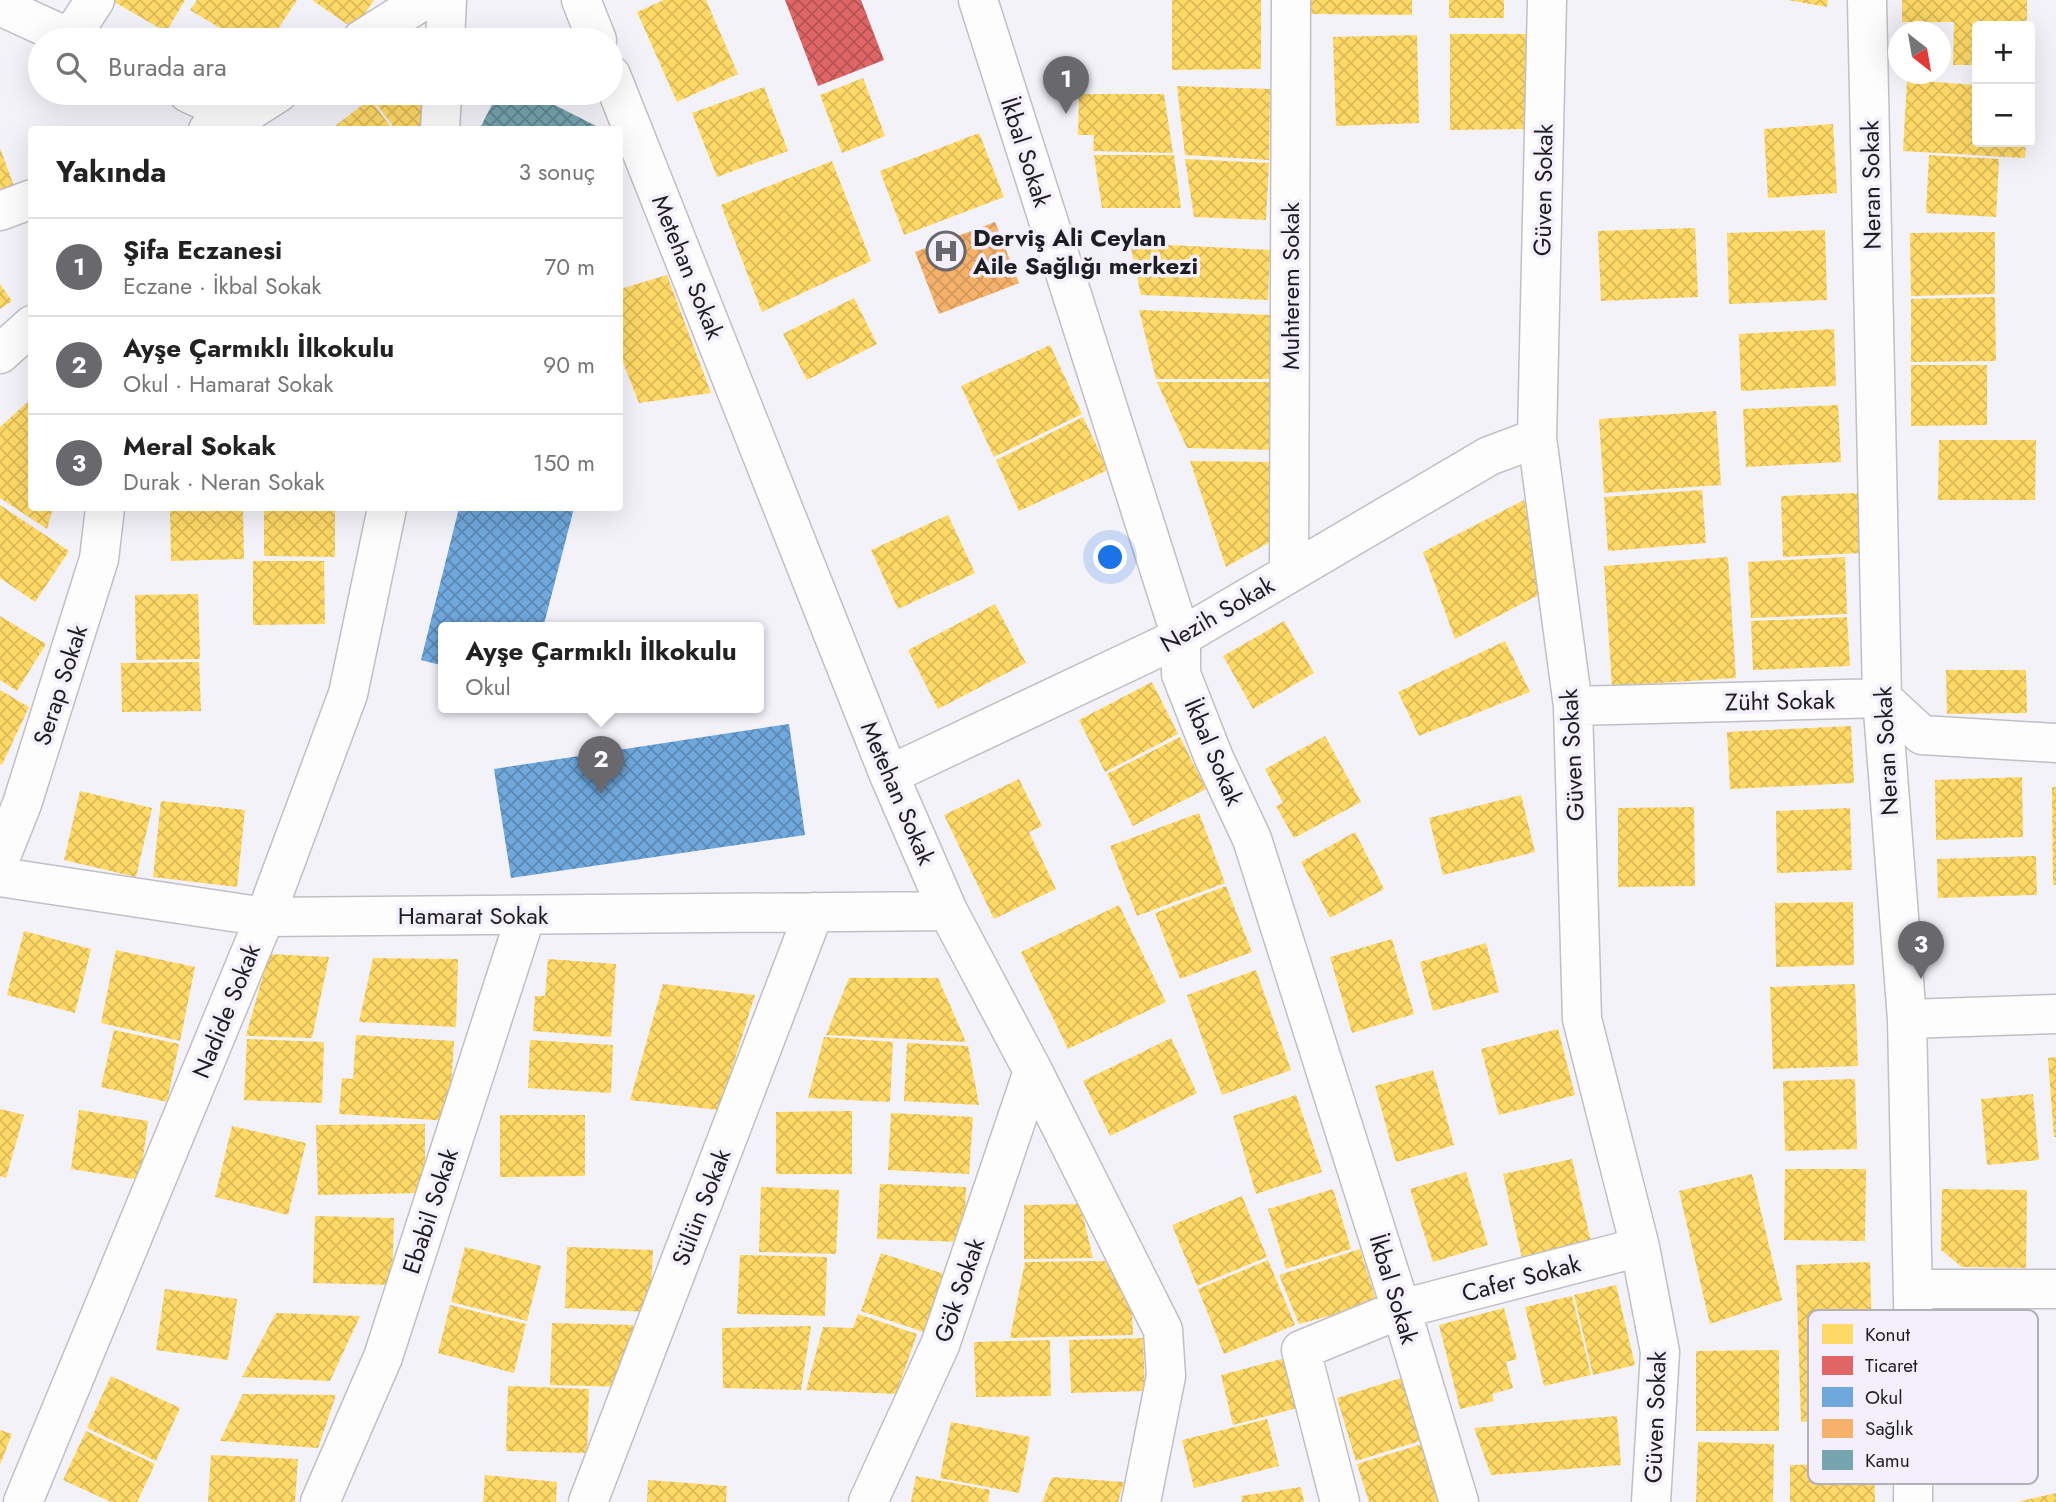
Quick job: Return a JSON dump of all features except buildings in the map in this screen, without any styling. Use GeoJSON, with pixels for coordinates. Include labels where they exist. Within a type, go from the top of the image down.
{"type":"FeatureCollection","features":[{"type":"Feature","properties":{"kind":"street"},"geometry":{"type":"LineString","coordinates":[[78,28],[95,0]]}},
{"type":"Feature","properties":{"kind":"street"},"geometry":{"type":"LineString","coordinates":[[380,28],[424,0]]}},
{"type":"Feature","properties":{"kind":"street"},"geometry":{"type":"LineString","coordinates":[[446,28],[447,0]]}},
{"type":"Feature","properties":{"kind":"street"},"geometry":{"type":"LineString","coordinates":[[581,0],[592,28]]}},
{"type":"Feature","properties":{"kind":"street","name":"İkbal Sokak"},"geometry":{"type":"LineString","coordinates":[[978,0],[1181,637],[1181,674],[1214,758],[1252,839],[1401,1309],[1459,1502]]}},
{"type":"Feature","properties":{"kind":"street","name":"Muhterem Sokak"},"geometry":{"type":"LineString","coordinates":[[1289,573],[1291,0]]}},
{"type":"Feature","properties":{"kind":"street","name":"Güven Sokak"},"geometry":{"type":"LineString","coordinates":[[1547,0],[1537,438],[1573,706],[1582,1019],[1640,1247],[1661,1352],[1651,1502]]}},
{"type":"Feature","properties":{"kind":"street","name":"Neran Sokak"},"geometry":{"type":"LineString","coordinates":[[1867,0],[1882,698],[1907,1019],[1913,1310]]}},
{"type":"Feature","properties":{"kind":"street"},"geometry":{"type":"LineString","coordinates":[[0,6],[48,28]]}},
{"type":"Feature","properties":{"kind":"street"},"geometry":{"type":"LineString","coordinates":[[202,105],[226,125],[258,105]]}},
{"type":"Feature","properties":{"kind":"street"},"geometry":{"type":"LineString","coordinates":[[440,126],[441,105]]}},
{"type":"Feature","properties":{"kind":"street","name":"Metehan Sokak"},"geometry":{"type":"LineString","coordinates":[[623,105],[889,775],[948,911],[1033,1071],[1163,1330],[1166,1376],[1141,1502]]}},
{"type":"Feature","properties":{"kind":"street"},"geometry":{"type":"LineString","coordinates":[[0,211],[28,200]]}},
{"type":"Feature","properties":{"kind":"street"},"geometry":{"type":"LineString","coordinates":[[0,354],[28,328]]}},
{"type":"Feature","properties":{"kind":"street","name":"Nezih Sokak"},"geometry":{"type":"LineString","coordinates":[[889,775],[1181,637],[1489,456],[1537,438]]}},
{"type":"Feature","properties":{"kind":"street","name":"Serap Sokak"},"geometry":{"type":"LineString","coordinates":[[0,859],[11,796],[99,559],[105,511]]}},
{"type":"Feature","properties":{"kind":"street","name":"Nadide Sokak"},"geometry":{"type":"LineString","coordinates":[[23,1502],[265,917],[348,694],[386,511]]}},
{"type":"Feature","properties":{"kind":"street"},"geometry":{"type":"LineString","coordinates":[[1882,698],[1922,735],[2056,743]]}},
{"type":"Feature","properties":{"kind":"street","name":"Züht Sokak"},"geometry":{"type":"LineString","coordinates":[[1573,706],[1882,698]]}},
{"type":"Feature","properties":{"kind":"street","name":"Hamarat Sokak"},"geometry":{"type":"LineString","coordinates":[[0,877],[265,917],[948,911]]}},
{"type":"Feature","properties":{"kind":"street","name":"Sülün Sokak"},"geometry":{"type":"LineString","coordinates":[[588,1502],[814,912]]}},
{"type":"Feature","properties":{"kind":"street","name":"Ebabil Sokak"},"geometry":{"type":"LineString","coordinates":[[320,1502],[383,1357],[526,915]]}},
{"type":"Feature","properties":{"kind":"street"},"geometry":{"type":"LineString","coordinates":[[1907,1019],[2056,1014]]}},
{"type":"Feature","properties":{"kind":"street","name":"Gök Sokak"},"geometry":{"type":"LineString","coordinates":[[868,1502],[940,1345],[1033,1071]]}},
{"type":"Feature","properties":{"kind":"street","name":"Cafer Sokak"},"geometry":{"type":"LineString","coordinates":[[1340,1502],[1301,1350],[1401,1309],[1640,1247]]}},
{"type":"Feature","properties":{"kind":"street"},"geometry":{"type":"LineString","coordinates":[[1913,1289],[2056,1289]]}},
{"type":"Feature","properties":{"kind":"street","name":"Neran Sokak"},"geometry":{"type":"LineString","coordinates":[[1913,1484],[1913,1502]]}},
{"type":"Feature","properties":{"kind":"place","name":"Şifa Eczanesi"},"geometry":{"type":"Point","coordinates":[1066,114]}},
{"type":"Feature","properties":{"kind":"place","name":"Derviş Ali Ceylan Aile Sağlığı merkezi"},"geometry":{"type":"Point","coordinates":[946,251]}},
{"type":"Feature","properties":{"kind":"place","name":"Ayşe Çarmıklı İlkokulu"},"geometry":{"type":"Point","coordinates":[601,794]}},
{"type":"Feature","properties":{"kind":"place","name":"Meral Sokak"},"geometry":{"type":"Point","coordinates":[1921,979]}}]}
